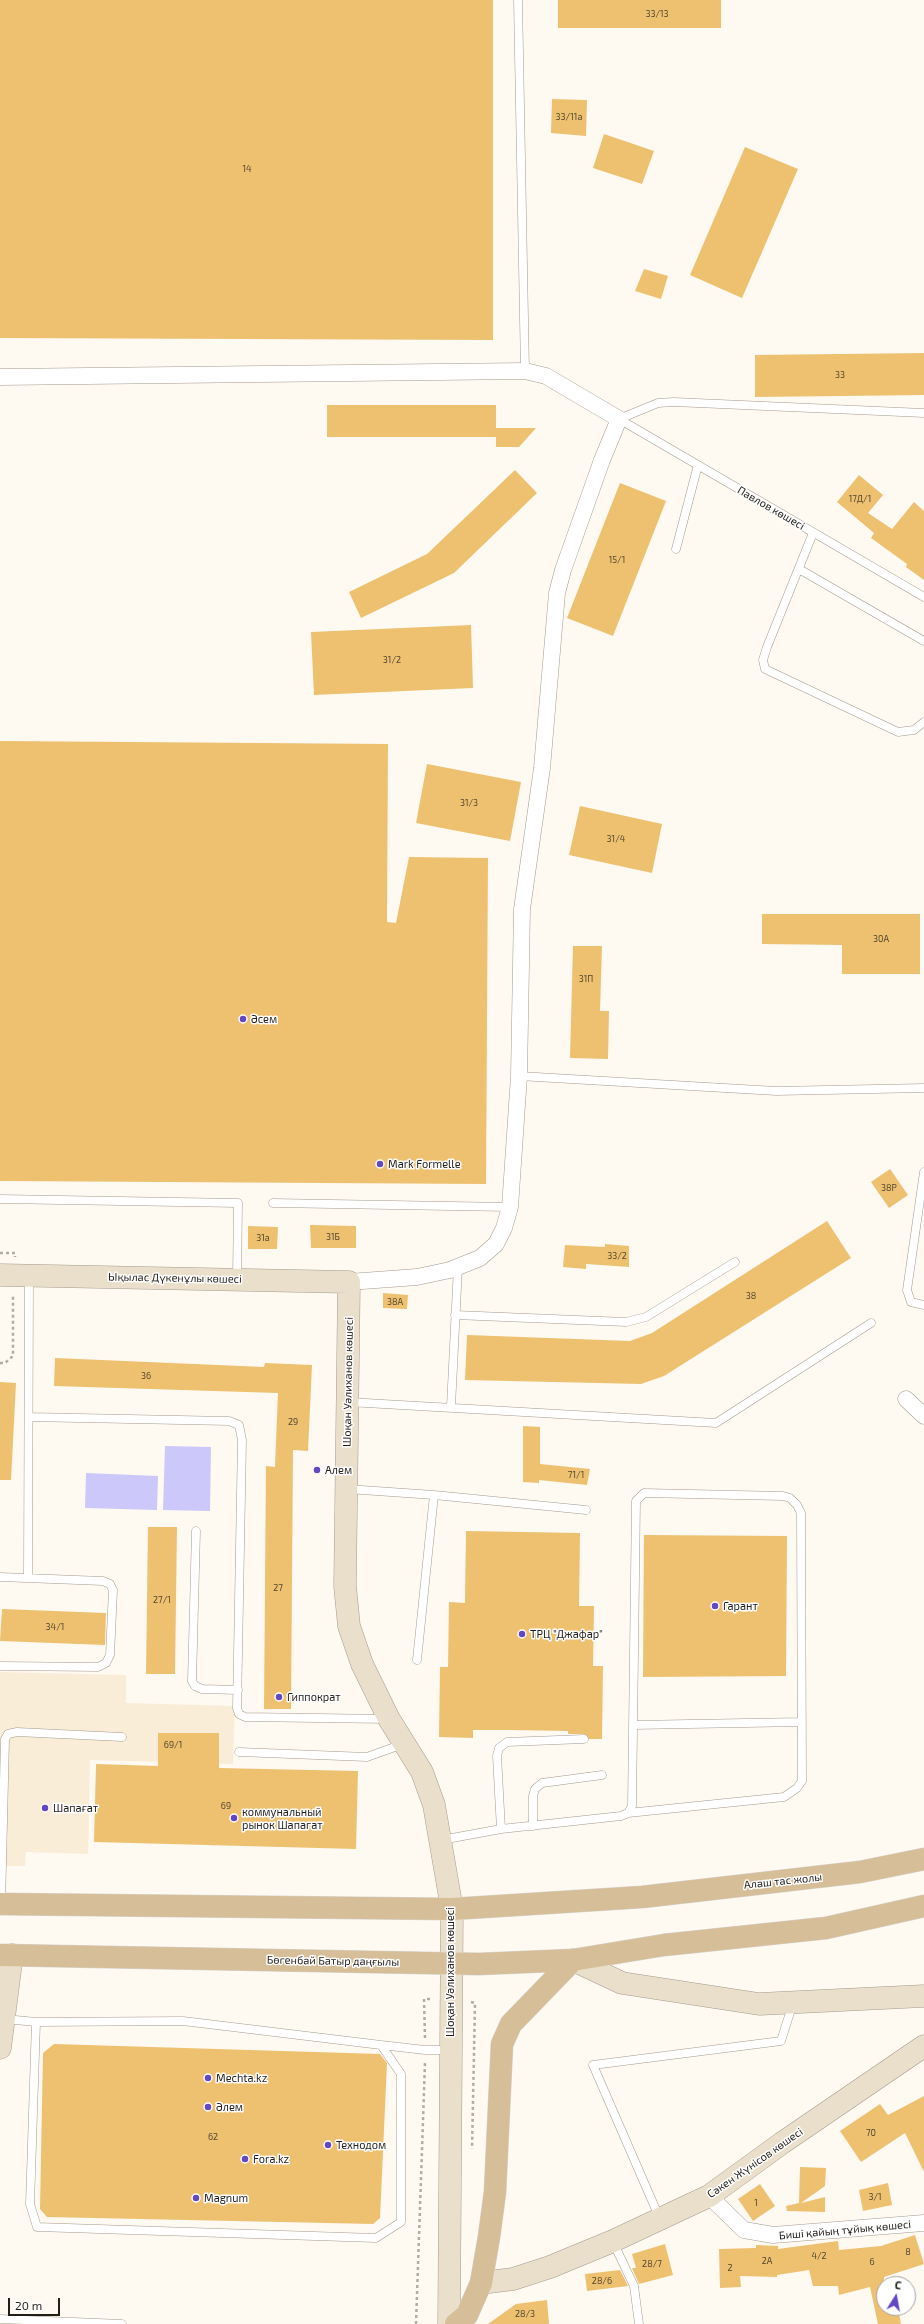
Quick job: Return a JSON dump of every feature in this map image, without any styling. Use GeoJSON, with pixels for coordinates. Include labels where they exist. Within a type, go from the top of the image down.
{"type":"FeatureCollection","features":[{"type":"Feature","properties":{"kind":"main road","name":"Алаш тас жолы"},"geometry":{"type":"LineString","coordinates":[[452,1910],[642,1897],[860,1872],[924,1859]]}},
{"type":"Feature","properties":{"kind":"main road"},"geometry":{"type":"LineString","coordinates":[[1,1904],[452,1910]]}},
{"type":"Feature","properties":{"kind":"main road","name":"Бөгенбай Батыр даңғылы"},"geometry":{"type":"LineString","coordinates":[[6,1955],[451,1963],[573,1960],[664,1945],[826,1928],[924,1906]]}},
{"type":"Feature","properties":{"kind":"main road"},"geometry":{"type":"LineString","coordinates":[[456,2324],[467,2315],[481,2282],[495,2192],[502,2044],[511,2024],[573,1960]]}},
{"type":"Feature","properties":{"kind":"street"},"geometry":{"type":"LineString","coordinates":[[0,377],[525,371],[546,376],[619,419],[602,460],[563,570],[557,594],[542,768],[522,909],[520,1076],[510,1207],[504,1228],[496,1244],[480,1258],[458,1267],[417,1277],[349,1282]]}},
{"type":"Feature","properties":{"kind":"street","name":"Ықылас Дүкенұлы көшесі"},"geometry":{"type":"LineString","coordinates":[[14,1275],[349,1282]]}},
{"type":"Feature","properties":{"kind":"street","name":"Шоқан Уәлиханов көшесі"},"geometry":{"type":"LineString","coordinates":[[349,1282],[345,1586],[349,1626],[362,1664],[389,1719],[422,1772],[434,1805],[452,1910],[449,2324]]}},
{"type":"Feature","properties":{"kind":"street"},"geometry":{"type":"LineString","coordinates":[[906,1399],[924,1416]]}},
{"type":"Feature","properties":{"kind":"street"},"geometry":{"type":"LineString","coordinates":[[0,2048],[4,2019],[6,1955]]}},
{"type":"Feature","properties":{"kind":"street"},"geometry":{"type":"LineString","coordinates":[[573,1960],[622,1983],[759,2004],[924,1996]]}},
{"type":"Feature","properties":{"kind":"street","name":"Сәкен Жүнісов көшесі"},"geometry":{"type":"LineString","coordinates":[[481,2282],[513,2279],[613,2241],[709,2196],[782,2143],[924,2046]]}},
{"type":"Feature","properties":{"kind":"street","name":"Биші қайың тұйық көшесі"},"geometry":{"type":"LineString","coordinates":[[709,2196],[744,2230],[773,2235],[924,2223]]}},
{"type":"Feature","properties":{"kind":"lane"},"geometry":{"type":"LineString","coordinates":[[518,0],[525,371]]}},
{"type":"Feature","properties":{"kind":"lane"},"geometry":{"type":"LineString","coordinates":[[619,419],[658,403],[674,402],[924,413]]}},
{"type":"Feature","properties":{"kind":"lane","name":"Павлов көшесі"},"geometry":{"type":"LineString","coordinates":[[619,419],[924,597]]}},
{"type":"Feature","properties":{"kind":"lane"},"geometry":{"type":"LineString","coordinates":[[676,549],[698,465]]}},
{"type":"Feature","properties":{"kind":"lane"},"geometry":{"type":"LineString","coordinates":[[813,532],[763,660],[765,668],[898,732],[914,730],[924,722]]}},
{"type":"Feature","properties":{"kind":"lane"},"geometry":{"type":"LineString","coordinates":[[799,569],[924,641]]}},
{"type":"Feature","properties":{"kind":"lane"},"geometry":{"type":"LineString","coordinates":[[520,1076],[776,1091],[924,1088]]}},
{"type":"Feature","properties":{"kind":"lane"},"geometry":{"type":"LineString","coordinates":[[924,1172],[907,1290],[911,1302],[924,1305]]}},
{"type":"Feature","properties":{"kind":"lane"},"geometry":{"type":"LineString","coordinates":[[0,1199],[238,1203],[237,1280]]}},
{"type":"Feature","properties":{"kind":"lane"},"geometry":{"type":"LineString","coordinates":[[273,1203],[510,1207]]}},
{"type":"Feature","properties":{"kind":"lane"},"geometry":{"type":"LineString","coordinates":[[455,1315],[626,1322],[646,1317],[735,1262]]}},
{"type":"Feature","properties":{"kind":"lane"},"geometry":{"type":"LineString","coordinates":[[450,1406],[458,1267]]}},
{"type":"Feature","properties":{"kind":"lane"},"geometry":{"type":"LineString","coordinates":[[14,1275],[29,1417],[28,1578]]}},
{"type":"Feature","properties":{"kind":"lane"},"geometry":{"type":"LineString","coordinates":[[347,1402],[450,1406],[716,1423],[871,1323]]}},
{"type":"Feature","properties":{"kind":"lane"},"geometry":{"type":"LineString","coordinates":[[29,1417],[229,1421],[240,1425],[242,1440],[237,1708],[239,1714],[245,1717],[389,1719]]}},
{"type":"Feature","properties":{"kind":"lane"},"geometry":{"type":"LineString","coordinates":[[346,1489],[434,1495],[586,1510]]}},
{"type":"Feature","properties":{"kind":"lane"},"geometry":{"type":"LineString","coordinates":[[441,1840],[501,1829],[621,1816],[628,1813],[784,1797],[791,1794],[802,1780],[802,1722],[800,1514],[797,1505],[790,1498],[783,1496],[644,1493],[636,1501],[632,1806],[628,1813]]}},
{"type":"Feature","properties":{"kind":"lane"},"geometry":{"type":"LineString","coordinates":[[417,1660],[434,1495]]}},
{"type":"Feature","properties":{"kind":"lane"},"geometry":{"type":"LineString","coordinates":[[196,1531],[192,1681],[195,1686],[202,1688],[238,1690]]}},
{"type":"Feature","properties":{"kind":"lane"},"geometry":{"type":"LineString","coordinates":[[0,1577],[104,1581],[110,1584],[113,1590],[110,1655],[106,1663],[98,1667],[0,1666]]}},
{"type":"Feature","properties":{"kind":"lane"},"geometry":{"type":"LineString","coordinates":[[633,1725],[802,1722]]}},
{"type":"Feature","properties":{"kind":"lane"},"geometry":{"type":"LineString","coordinates":[[1,1904],[6,1739],[8,1734],[18,1732],[122,1737]]}},
{"type":"Feature","properties":{"kind":"lane"},"geometry":{"type":"LineString","coordinates":[[501,1829],[497,1756],[499,1748],[507,1742],[584,1739]]}},
{"type":"Feature","properties":{"kind":"lane"},"geometry":{"type":"LineString","coordinates":[[239,1752],[366,1757],[404,1743]]}},
{"type":"Feature","properties":{"kind":"lane"},"geometry":{"type":"LineString","coordinates":[[533,1826],[533,1796],[535,1789],[542,1783],[602,1775]]}},
{"type":"Feature","properties":{"kind":"lane"},"geometry":{"type":"LineString","coordinates":[[660,2219],[593,2065],[781,2041],[794,2002]]}},
{"type":"Feature","properties":{"kind":"lane"},"geometry":{"type":"LineString","coordinates":[[4,2019],[36,2022],[183,2021],[425,2050],[450,2050]]}},
{"type":"Feature","properties":{"kind":"lane"},"geometry":{"type":"LineString","coordinates":[[36,2022],[30,2204],[37,2227],[376,2238],[402,2222],[400,2074],[381,2045]]}},
{"type":"Feature","properties":{"kind":"lane"},"geometry":{"type":"LineString","coordinates":[[613,2241],[634,2286],[639,2324]]}},
{"type":"Feature","properties":{"kind":"lane"},"geometry":{"type":"LineString","coordinates":[[0,2319],[122,2324]]}},
{"type":"Feature","properties":{"kind":"path"},"geometry":{"type":"LineString","coordinates":[[0,1253],[15,1253],[12,1356],[5,1363],[0,1363]]}},
{"type":"Feature","properties":{"kind":"shaded area"},"geometry":{"type":"Polygon","coordinates":[[[165,1446],[211,1447],[210,1511],[163,1510],[165,1446]]]}},
{"type":"Feature","properties":{"kind":"shaded area"},"geometry":{"type":"Polygon","coordinates":[[[86,1473],[158,1476],[157,1510],[85,1508],[86,1473]]]}},
{"type":"Feature","properties":{"kind":"shaded area","name":"Шапағат"},"geometry":{"type":"Polygon","coordinates":[[[0,1672],[126,1675],[126,1703],[235,1706],[233,1764],[90,1760],[88,1854],[26,1852],[25,1866],[0,1866],[0,1672]]]}},
{"type":"Feature","properties":{"kind":"building"},"geometry":{"type":"Polygon","coordinates":[[[0,0],[493,0],[493,340],[0,338],[0,0]]]}},
{"type":"Feature","properties":{"kind":"building"},"geometry":{"type":"Polygon","coordinates":[[[558,0],[721,0],[721,28],[558,28],[558,0]]]}},
{"type":"Feature","properties":{"kind":"building"},"geometry":{"type":"Polygon","coordinates":[[[552,99],[587,100],[586,136],[551,133],[552,99]]]}},
{"type":"Feature","properties":{"kind":"building"},"geometry":{"type":"Polygon","coordinates":[[[604,134],[654,151],[642,184],[593,168],[604,134]]]}},
{"type":"Feature","properties":{"kind":"building"},"geometry":{"type":"Polygon","coordinates":[[[745,147],[798,169],[742,298],[690,275],[745,147]]]}},
{"type":"Feature","properties":{"kind":"building"},"geometry":{"type":"Polygon","coordinates":[[[644,269],[668,276],[661,299],[635,291],[644,269]]]}},
{"type":"Feature","properties":{"kind":"building"},"geometry":{"type":"Polygon","coordinates":[[[924,353],[924,395],[755,397],[755,355],[924,353]]]}},
{"type":"Feature","properties":{"kind":"building"},"geometry":{"type":"Polygon","coordinates":[[[327,405],[496,405],[496,428],[536,428],[519,447],[496,447],[496,437],[327,437],[327,405]]]}},
{"type":"Feature","properties":{"kind":"building"},"geometry":{"type":"Polygon","coordinates":[[[515,470],[537,493],[454,573],[361,618],[349,592],[427,554],[515,470]]]}},
{"type":"Feature","properties":{"kind":"building"},"geometry":{"type":"Polygon","coordinates":[[[859,475],[883,495],[868,513],[892,529],[914,502],[924,511],[924,580],[906,567],[907,564],[871,538],[874,533],[837,502],[859,475]]]}},
{"type":"Feature","properties":{"kind":"building"},"geometry":{"type":"Polygon","coordinates":[[[620,483],[666,501],[613,636],[567,618],[620,483]]]}},
{"type":"Feature","properties":{"kind":"building"},"geometry":{"type":"Polygon","coordinates":[[[471,625],[473,688],[314,695],[311,632],[471,625]]]}},
{"type":"Feature","properties":{"kind":"building","name":"Әсем"},"geometry":{"type":"Polygon","coordinates":[[[0,741],[388,744],[387,922],[396,923],[409,857],[488,858],[486,1184],[0,1181],[0,741]]]}},
{"type":"Feature","properties":{"kind":"building"},"geometry":{"type":"Polygon","coordinates":[[[427,764],[521,782],[510,841],[416,823],[427,764]]]}},
{"type":"Feature","properties":{"kind":"building"},"geometry":{"type":"Polygon","coordinates":[[[580,806],[662,824],[652,873],[569,855],[580,806]]]}},
{"type":"Feature","properties":{"kind":"building"},"geometry":{"type":"Polygon","coordinates":[[[762,914],[920,914],[920,974],[842,974],[842,945],[762,944],[762,914]]]}},
{"type":"Feature","properties":{"kind":"building"},"geometry":{"type":"Polygon","coordinates":[[[573,946],[602,946],[600,1011],[609,1011],[608,1059],[570,1058],[573,946]]]}},
{"type":"Feature","properties":{"kind":"building"},"geometry":{"type":"Polygon","coordinates":[[[890,1169],[908,1195],[889,1208],[871,1182],[890,1169]]]}},
{"type":"Feature","properties":{"kind":"building"},"geometry":{"type":"Polygon","coordinates":[[[827,1221],[851,1258],[664,1376],[641,1384],[465,1380],[467,1335],[630,1341],[652,1333],[827,1221]]]}},
{"type":"Feature","properties":{"kind":"building"},"geometry":{"type":"Polygon","coordinates":[[[310,1225],[356,1226],[356,1248],[311,1248],[310,1225]]]}},
{"type":"Feature","properties":{"kind":"building"},"geometry":{"type":"Polygon","coordinates":[[[248,1226],[278,1227],[277,1249],[248,1249],[248,1226]]]}},
{"type":"Feature","properties":{"kind":"building"},"geometry":{"type":"Polygon","coordinates":[[[605,1244],[629,1246],[629,1267],[586,1264],[586,1269],[563,1267],[565,1245],[605,1247],[605,1244]]]}},
{"type":"Feature","properties":{"kind":"building"},"geometry":{"type":"Polygon","coordinates":[[[383,1293],[408,1295],[407,1309],[383,1308],[383,1293]]]}},
{"type":"Feature","properties":{"kind":"building"},"geometry":{"type":"Polygon","coordinates":[[[55,1358],[264,1367],[265,1363],[312,1365],[308,1451],[293,1450],[291,1709],[264,1709],[266,1466],[275,1467],[278,1393],[54,1386],[55,1358]]]}},
{"type":"Feature","properties":{"kind":"building"},"geometry":{"type":"Polygon","coordinates":[[[0,1382],[16,1383],[11,1480],[0,1480],[0,1382]]]}},
{"type":"Feature","properties":{"kind":"building"},"geometry":{"type":"Polygon","coordinates":[[[523,1426],[540,1427],[540,1464],[590,1469],[587,1485],[539,1480],[539,1483],[523,1482],[523,1426]]]}},
{"type":"Feature","properties":{"kind":"building"},"geometry":{"type":"Polygon","coordinates":[[[148,1527],[177,1527],[175,1674],[146,1674],[148,1527]]]}},
{"type":"Feature","properties":{"kind":"building"},"geometry":{"type":"Polygon","coordinates":[[[466,1531],[580,1533],[579,1606],[594,1606],[593,1666],[603,1666],[602,1739],[589,1739],[584,1734],[568,1734],[568,1731],[511,1730],[473,1730],[473,1738],[439,1737],[440,1667],[448,1667],[449,1602],[465,1603],[466,1531]]]}},
{"type":"Feature","properties":{"kind":"building","name":"Гарант"},"geometry":{"type":"Polygon","coordinates":[[[644,1535],[787,1536],[786,1676],[643,1677],[644,1535]]]}},
{"type":"Feature","properties":{"kind":"building"},"geometry":{"type":"Polygon","coordinates":[[[2,1609],[106,1613],[105,1645],[0,1641],[2,1609]]]}},
{"type":"Feature","properties":{"kind":"building"},"geometry":{"type":"Polygon","coordinates":[[[158,1733],[219,1733],[219,1768],[358,1771],[356,1849],[94,1842],[96,1764],[158,1766],[158,1733]]]}},
{"type":"Feature","properties":{"kind":"building"},"geometry":{"type":"Polygon","coordinates":[[[54,2044],[380,2054],[387,2063],[380,2218],[373,2224],[47,2217],[40,2209],[43,2053],[54,2044]]]}},
{"type":"Feature","properties":{"kind":"building"},"geometry":{"type":"Polygon","coordinates":[[[924,2096],[924,2172],[905,2133],[861,2162],[840,2131],[880,2104],[888,2115],[924,2096]]]}},
{"type":"Feature","properties":{"kind":"building"},"geometry":{"type":"Polygon","coordinates":[[[800,2167],[826,2168],[825,2186],[801,2203],[825,2197],[825,2212],[787,2211],[786,2206],[799,2203],[800,2167]]]}},
{"type":"Feature","properties":{"kind":"building"},"geometry":{"type":"Polygon","coordinates":[[[888,2183],[892,2205],[863,2211],[859,2190],[888,2183]]]}},
{"type":"Feature","properties":{"kind":"building"},"geometry":{"type":"Polygon","coordinates":[[[760,2184],[775,2206],[753,2221],[738,2199],[760,2184]]]}},
{"type":"Feature","properties":{"kind":"building"},"geometry":{"type":"Polygon","coordinates":[[[915,2235],[924,2264],[887,2276],[876,2276],[876,2315],[870,2287],[839,2295],[838,2286],[813,2286],[809,2270],[777,2275],[777,2277],[740,2276],[741,2287],[720,2288],[719,2249],[756,2248],[756,2245],[778,2246],[778,2249],[838,2241],[839,2250],[881,2246],[915,2235]]]}},
{"type":"Feature","properties":{"kind":"building"},"geometry":{"type":"Polygon","coordinates":[[[665,2244],[673,2275],[639,2284],[632,2268],[636,2268],[632,2254],[665,2244]]]}},
{"type":"Feature","properties":{"kind":"building"},"geometry":{"type":"Polygon","coordinates":[[[620,2270],[628,2286],[587,2291],[585,2274],[620,2270]]]}},
{"type":"Feature","properties":{"kind":"building"},"geometry":{"type":"Polygon","coordinates":[[[547,2300],[549,2324],[488,2324],[516,2304],[547,2300]]]}},
{"type":"Feature","properties":{"kind":"building"},"geometry":{"type":"Polygon","coordinates":[[[876,2316],[900,2316],[901,2324],[878,2324],[876,2316]]]}},
{"type":"Feature","properties":{"kind":"place","name":"Әсем"},"geometry":{"type":"Point","coordinates":[243,1019]}},
{"type":"Feature","properties":{"kind":"place","name":"Mark Formelle"},"geometry":{"type":"Point","coordinates":[380,1164]}},
{"type":"Feature","properties":{"kind":"place","name":"Алем"},"geometry":{"type":"Point","coordinates":[317,1470]}},
{"type":"Feature","properties":{"kind":"place","name":"Гарант"},"geometry":{"type":"Point","coordinates":[715,1606]}},
{"type":"Feature","properties":{"kind":"place","name":"ТРЦ \"Джафар\""},"geometry":{"type":"Point","coordinates":[522,1634]}},
{"type":"Feature","properties":{"kind":"place","name":"Гиппократ"},"geometry":{"type":"Point","coordinates":[279,1697]}},
{"type":"Feature","properties":{"kind":"place","name":"Шапағат"},"geometry":{"type":"Point","coordinates":[45,1808]}},
{"type":"Feature","properties":{"kind":"place","name":"коммунальный рынок Шапагат"},"geometry":{"type":"Point","coordinates":[234,1818]}},
{"type":"Feature","properties":{"kind":"place","name":"Mechta.kz"},"geometry":{"type":"Point","coordinates":[208,2078]}},
{"type":"Feature","properties":{"kind":"place","name":"Әлем"},"geometry":{"type":"Point","coordinates":[208,2107]}},
{"type":"Feature","properties":{"kind":"place","name":"Технодом"},"geometry":{"type":"Point","coordinates":[328,2145]}},
{"type":"Feature","properties":{"kind":"place","name":"Fora.kz"},"geometry":{"type":"Point","coordinates":[245,2159]}},
{"type":"Feature","properties":{"kind":"place","name":"Magnum"},"geometry":{"type":"Point","coordinates":[196,2198]}}]}
